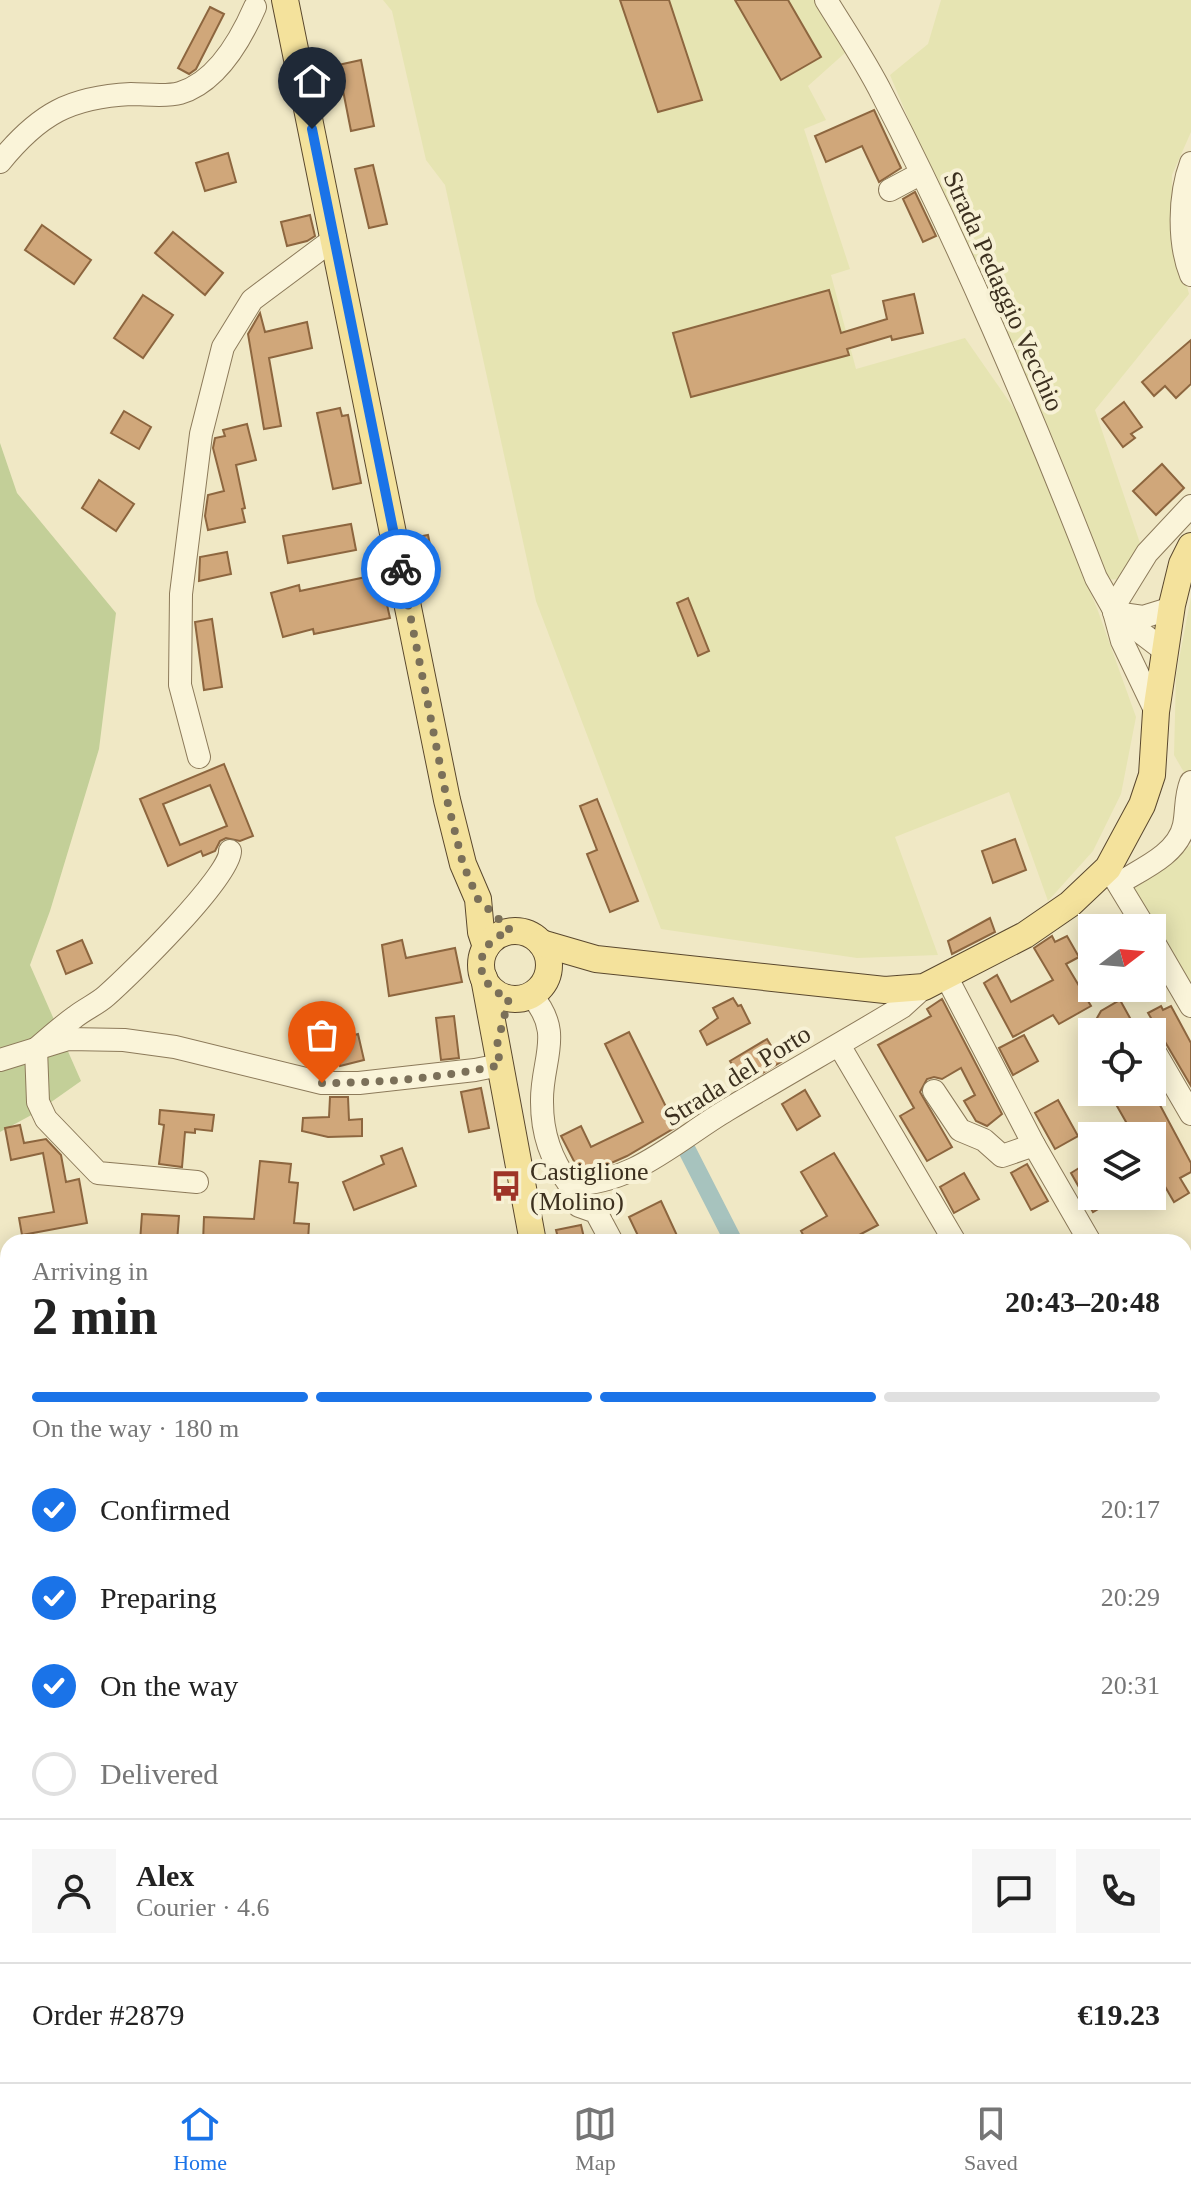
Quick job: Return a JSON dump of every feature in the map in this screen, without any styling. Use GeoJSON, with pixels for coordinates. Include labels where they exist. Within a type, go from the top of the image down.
{"type":"FeatureCollection","features":[{"type":"Feature","properties":{"kind":"main road"},"geometry":{"type":"LineString","coordinates":[[283,0],[335,238],[447,800],[463,864],[478,899],[481,932],[486,947]]}},
{"type":"Feature","properties":{"kind":"main road"},"geometry":{"type":"LineString","coordinates":[[532,1234],[484,978],[482,957],[492,940],[511,931],[522,932],[541,943],[596,959],[885,990],[935,982],[1025,935],[1113,875],[1152,775],[1156,712],[1172,608],[1182,564],[1191,546]]}},
{"type":"Feature","properties":{"kind":"main road"},"geometry":{"type":"LineString","coordinates":[[478,899],[511,931]]}},
{"type":"Feature","properties":{"kind":"main road"},"geometry":{"type":"LineString","coordinates":[[498,1055],[528,991],[548,961],[541,943]]}},
{"type":"Feature","properties":{"kind":"main road"},"geometry":{"type":"LineString","coordinates":[[484,978],[490,988],[528,991],[596,959]]}},
{"type":"Feature","properties":{"kind":"street"},"geometry":{"type":"LineString","coordinates":[[0,162],[21,136],[63,106],[87,98],[113,95],[179,94],[200,83],[220,64],[243,33],[246,4],[283,0]]}},
{"type":"Feature","properties":{"kind":"street","name":"Strada Pedaggio Vecchio"},"geometry":{"type":"LineString","coordinates":[[826,0],[881,92],[920,174],[1011,371],[1096,578],[1114,610],[1122,641],[1156,712]]}},
{"type":"Feature","properties":{"kind":"street"},"geometry":{"type":"LineString","coordinates":[[1191,163],[1186,177],[1183,224],[1187,265],[1191,275]]}},
{"type":"Feature","properties":{"kind":"street"},"geometry":{"type":"LineString","coordinates":[[890,190],[920,174]]}},
{"type":"Feature","properties":{"kind":"street"},"geometry":{"type":"LineString","coordinates":[[199,757],[180,685],[181,594],[201,434],[223,347],[252,300],[335,238]]}},
{"type":"Feature","properties":{"kind":"street"},"geometry":{"type":"LineString","coordinates":[[1172,608],[1143,617],[1114,610],[1147,553],[1191,506]]}},
{"type":"Feature","properties":{"kind":"street","name":"Strada Pedaggio Vecchio"},"geometry":{"type":"LineString","coordinates":[[1114,610],[1165,655]]}},
{"type":"Feature","properties":{"kind":"street"},"geometry":{"type":"LineString","coordinates":[[1122,641],[1144,658],[1165,655]]}},
{"type":"Feature","properties":{"kind":"street"},"geometry":{"type":"LineString","coordinates":[[1137,914],[1113,875],[1164,855],[1176,842],[1184,826],[1184,804],[1191,782]]}},
{"type":"Feature","properties":{"kind":"street"},"geometry":{"type":"LineString","coordinates":[[36,1049],[125,978],[209,889],[231,860],[230,851]]}},
{"type":"Feature","properties":{"kind":"street"},"geometry":{"type":"LineString","coordinates":[[1166,963],[1191,1006]]}},
{"type":"Feature","properties":{"kind":"street"},"geometry":{"type":"LineString","coordinates":[[935,982],[1085,1234]]}},
{"type":"Feature","properties":{"kind":"street","name":"Strada del Porto"},"geometry":{"type":"LineString","coordinates":[[569,1184],[604,1181],[666,1153],[724,1111],[902,1007],[935,982]]}},
{"type":"Feature","properties":{"kind":"street"},"geometry":{"type":"LineString","coordinates":[[528,991],[540,1005],[549,1026],[550,1048],[541,1101],[547,1149],[579,1206],[596,1212],[608,1234]]}},
{"type":"Feature","properties":{"kind":"street"},"geometry":{"type":"LineString","coordinates":[[0,1060],[68,1039],[124,1040],[175,1047],[322,1083],[359,1083],[475,1070],[498,1055]]}},
{"type":"Feature","properties":{"kind":"street"},"geometry":{"type":"LineString","coordinates":[[839,1045],[950,1234]]}},
{"type":"Feature","properties":{"kind":"street"},"geometry":{"type":"LineString","coordinates":[[36,1049],[38,1102],[46,1119],[98,1173],[197,1182]]}},
{"type":"Feature","properties":{"kind":"street"},"geometry":{"type":"LineString","coordinates":[[1166,1071],[1191,1114]]}},
{"type":"Feature","properties":{"kind":"street"},"geometry":{"type":"LineString","coordinates":[[934,1091],[960,1130],[984,1140],[1002,1156],[1034,1145]]}},
{"type":"Feature","properties":{"kind":"shaded area"},"geometry":{"type":"Polygon","coordinates":[[[383,0],[814,0],[846,52],[808,86],[826,120],[804,129],[850,269],[831,275],[856,369],[965,338],[1020,417],[1098,611],[1136,717],[1121,794],[1093,851],[1048,901],[1009,792],[895,837],[938,955],[857,958],[661,929],[536,601],[445,185],[426,160],[392,11],[383,0]]]}},
{"type":"Feature","properties":{"kind":"shaded area"},"geometry":{"type":"Polygon","coordinates":[[[941,0],[1191,0],[1191,132],[1172,175],[1171,226],[1189,294],[1095,410],[1141,546],[1122,579],[1102,580],[890,75],[928,44],[941,0]]]}},
{"type":"Feature","properties":{"kind":"shaded area"},"geometry":{"type":"Polygon","coordinates":[[[1191,597],[1191,770],[1185,774],[1174,755],[1176,675],[1191,597]]]}},
{"type":"Feature","properties":{"kind":"shaded area"},"geometry":{"type":"Polygon","coordinates":[[[1191,845],[1191,993],[1166,947],[1166,914],[1148,914],[1134,889],[1191,845]]]}},
{"type":"Feature","properties":{"kind":"green space"},"geometry":{"type":"Polygon","coordinates":[[[0,443],[17,493],[116,613],[99,749],[50,911],[30,965],[81,1081],[37,1112],[0,1132],[0,443]]]}},
{"type":"Feature","properties":{"kind":"building"},"geometry":{"type":"Polygon","coordinates":[[[620,0],[669,0],[702,100],[658,112],[620,0]]]}},
{"type":"Feature","properties":{"kind":"building"},"geometry":{"type":"Polygon","coordinates":[[[735,0],[788,0],[821,57],[781,80],[735,0]]]}},
{"type":"Feature","properties":{"kind":"building"},"geometry":{"type":"Polygon","coordinates":[[[210,7],[224,14],[196,69],[189,74],[178,68],[210,7]]]}},
{"type":"Feature","properties":{"kind":"building"},"geometry":{"type":"Polygon","coordinates":[[[361,60],[374,126],[351,131],[338,65],[361,60]]]}},
{"type":"Feature","properties":{"kind":"building"},"geometry":{"type":"Polygon","coordinates":[[[874,110],[901,168],[879,182],[862,146],[826,162],[815,136],[874,110]]]}},
{"type":"Feature","properties":{"kind":"building"},"geometry":{"type":"Polygon","coordinates":[[[228,153],[236,182],[205,191],[196,163],[228,153]]]}},
{"type":"Feature","properties":{"kind":"building"},"geometry":{"type":"Polygon","coordinates":[[[373,165],[387,224],[369,228],[355,169],[373,165]]]}},
{"type":"Feature","properties":{"kind":"building"},"geometry":{"type":"Polygon","coordinates":[[[915,192],[936,236],[923,242],[903,199],[915,192]]]}},
{"type":"Feature","properties":{"kind":"building"},"geometry":{"type":"Polygon","coordinates":[[[310,215],[315,236],[287,246],[281,222],[310,215]]]}},
{"type":"Feature","properties":{"kind":"building"},"geometry":{"type":"Polygon","coordinates":[[[42,225],[91,260],[74,284],[25,250],[42,225]]]}},
{"type":"Feature","properties":{"kind":"building"},"geometry":{"type":"Polygon","coordinates":[[[173,232],[223,273],[205,295],[155,253],[173,232]]]}},
{"type":"Feature","properties":{"kind":"building"},"geometry":{"type":"Polygon","coordinates":[[[829,290],[841,333],[887,319],[883,301],[914,294],[923,333],[892,340],[891,336],[847,349],[849,355],[691,397],[673,333],[829,290]]]}},
{"type":"Feature","properties":{"kind":"building"},"geometry":{"type":"Polygon","coordinates":[[[143,295],[173,315],[143,358],[114,338],[143,295]]]}},
{"type":"Feature","properties":{"kind":"building"},"geometry":{"type":"Polygon","coordinates":[[[260,313],[265,332],[307,322],[312,348],[269,358],[281,426],[264,429],[248,334],[260,313]]]}},
{"type":"Feature","properties":{"kind":"building"},"geometry":{"type":"Polygon","coordinates":[[[1191,340],[1191,384],[1176,398],[1165,386],[1154,396],[1142,382],[1191,340]]]}},
{"type":"Feature","properties":{"kind":"building"},"geometry":{"type":"Polygon","coordinates":[[[1124,402],[1142,427],[1131,434],[1135,438],[1123,447],[1102,419],[1124,402]]]}},
{"type":"Feature","properties":{"kind":"building"},"geometry":{"type":"Polygon","coordinates":[[[340,408],[342,416],[348,415],[361,483],[333,489],[317,413],[340,408]]]}},
{"type":"Feature","properties":{"kind":"building"},"geometry":{"type":"Polygon","coordinates":[[[124,411],[151,427],[139,449],[111,433],[124,411]]]}},
{"type":"Feature","properties":{"kind":"building"},"geometry":{"type":"Polygon","coordinates":[[[247,424],[256,460],[236,465],[245,522],[208,530],[205,516],[208,495],[224,491],[213,448],[215,438],[225,436],[223,430],[247,424]]]}},
{"type":"Feature","properties":{"kind":"building"},"geometry":{"type":"Polygon","coordinates":[[[1162,464],[1184,488],[1156,515],[1133,491],[1162,464]]]}},
{"type":"Feature","properties":{"kind":"building"},"geometry":{"type":"Polygon","coordinates":[[[99,480],[134,504],[116,531],[82,508],[99,480]]]}},
{"type":"Feature","properties":{"kind":"building"},"geometry":{"type":"Polygon","coordinates":[[[351,524],[356,550],[288,563],[283,536],[351,524]]]}},
{"type":"Feature","properties":{"kind":"building"},"geometry":{"type":"Polygon","coordinates":[[[428,535],[434,564],[418,567],[412,538],[428,535]]]}},
{"type":"Feature","properties":{"kind":"building"},"geometry":{"type":"Polygon","coordinates":[[[227,552],[231,574],[199,581],[200,557],[227,552]]]}},
{"type":"Feature","properties":{"kind":"building"},"geometry":{"type":"Polygon","coordinates":[[[380,574],[390,618],[314,634],[313,629],[283,637],[271,593],[299,585],[300,591],[380,574]]]}},
{"type":"Feature","properties":{"kind":"building"},"geometry":{"type":"Polygon","coordinates":[[[688,598],[709,651],[698,656],[677,603],[688,598]]]}},
{"type":"Feature","properties":{"kind":"building"},"geometry":{"type":"Polygon","coordinates":[[[212,619],[222,687],[204,690],[195,622],[212,619]]]}},
{"type":"Feature","properties":{"kind":"building"},"geometry":{"type":"Polygon","coordinates":[[[224,764],[253,836],[240,841],[226,838],[220,841],[215,851],[203,856],[201,851],[168,866],[140,799],[224,764]],[[210,785],[163,804],[180,845],[227,826],[210,785]]]}},
{"type":"Feature","properties":{"kind":"building"},"geometry":{"type":"Polygon","coordinates":[[[597,799],[638,901],[610,912],[587,854],[597,850],[580,806],[597,799]]]}},
{"type":"Feature","properties":{"kind":"building"},"geometry":{"type":"Polygon","coordinates":[[[1015,839],[1026,870],[993,883],[982,851],[1015,839]]]}},
{"type":"Feature","properties":{"kind":"building"},"geometry":{"type":"Polygon","coordinates":[[[990,918],[995,932],[952,954],[948,941],[990,918]]]}},
{"type":"Feature","properties":{"kind":"building"},"geometry":{"type":"Polygon","coordinates":[[[1052,936],[1055,942],[1067,936],[1078,955],[1066,964],[1078,984],[1078,1002],[1089,1002],[1091,1006],[1059,1024],[1053,1015],[1013,1037],[984,983],[997,975],[1011,1002],[1053,980],[1034,948],[1052,936]]]}},
{"type":"Feature","properties":{"kind":"building"},"geometry":{"type":"Polygon","coordinates":[[[82,940],[92,963],[66,974],[57,951],[82,940]]]}},
{"type":"Feature","properties":{"kind":"building"},"geometry":{"type":"Polygon","coordinates":[[[402,940],[406,958],[455,948],[462,982],[389,996],[382,945],[402,940]]]}},
{"type":"Feature","properties":{"kind":"building"},"geometry":{"type":"Polygon","coordinates":[[[733,998],[738,1006],[741,1005],[750,1023],[707,1045],[700,1031],[718,1018],[713,1008],[733,998]]]}},
{"type":"Feature","properties":{"kind":"building"},"geometry":{"type":"Polygon","coordinates":[[[942,999],[1002,1114],[987,1126],[976,1121],[964,1101],[975,1095],[961,1068],[942,1079],[927,1079],[920,1092],[952,1147],[927,1161],[900,1116],[914,1108],[878,1045],[931,1016],[927,1009],[942,999]]]}},
{"type":"Feature","properties":{"kind":"building"},"geometry":{"type":"Polygon","coordinates":[[[1121,1002],[1130,1018],[1097,1018],[1101,1011],[1121,1002]]]}},
{"type":"Feature","properties":{"kind":"building"},"geometry":{"type":"Polygon","coordinates":[[[1161,1006],[1163,1010],[1171,1006],[1191,1043],[1191,1086],[1166,1044],[1166,1018],[1151,1018],[1148,1013],[1161,1006]]]}},
{"type":"Feature","properties":{"kind":"building"},"geometry":{"type":"Polygon","coordinates":[[[454,1016],[459,1058],[441,1060],[436,1018],[454,1016]]]}},
{"type":"Feature","properties":{"kind":"building"},"geometry":{"type":"Polygon","coordinates":[[[629,1032],[676,1127],[609,1164],[578,1169],[561,1136],[581,1126],[591,1147],[643,1122],[605,1044],[629,1032]]]}},
{"type":"Feature","properties":{"kind":"building"},"geometry":{"type":"Polygon","coordinates":[[[358,1034],[364,1060],[340,1066],[338,1059],[333,1061],[328,1042],[358,1034]]]}},
{"type":"Feature","properties":{"kind":"building"},"geometry":{"type":"Polygon","coordinates":[[[1024,1035],[1038,1061],[1013,1075],[999,1048],[1024,1035]]]}},
{"type":"Feature","properties":{"kind":"building"},"geometry":{"type":"Polygon","coordinates":[[[767,1039],[781,1062],[744,1084],[730,1061],[767,1039]]]}},
{"type":"Feature","properties":{"kind":"building"},"geometry":{"type":"Polygon","coordinates":[[[481,1088],[489,1128],[469,1132],[461,1092],[481,1088]]]}},
{"type":"Feature","properties":{"kind":"building"},"geometry":{"type":"Polygon","coordinates":[[[805,1090],[820,1116],[797,1130],[782,1104],[805,1090]]]}},
{"type":"Feature","properties":{"kind":"building"},"geometry":{"type":"Polygon","coordinates":[[[330,1097],[348,1097],[349,1120],[362,1119],[362,1136],[328,1137],[302,1131],[303,1118],[329,1117],[330,1097]]]}},
{"type":"Feature","properties":{"kind":"building"},"geometry":{"type":"Polygon","coordinates":[[[1058,1100],[1078,1136],[1055,1149],[1035,1113],[1058,1100]]]}},
{"type":"Feature","properties":{"kind":"building"},"geometry":{"type":"Polygon","coordinates":[[[1117,1106],[1160,1106],[1191,1163],[1191,1172],[1180,1178],[1189,1193],[1174,1202],[1166,1188],[1166,1122],[1126,1122],[1117,1106]]]}},
{"type":"Feature","properties":{"kind":"building"},"geometry":{"type":"Polygon","coordinates":[[[160,1110],[214,1115],[212,1131],[195,1129],[195,1133],[185,1132],[182,1167],[159,1164],[164,1125],[159,1124],[160,1110]]]}},
{"type":"Feature","properties":{"kind":"building"},"geometry":{"type":"Polygon","coordinates":[[[20,1125],[24,1143],[46,1139],[61,1155],[66,1182],[79,1179],[87,1223],[22,1234],[19,1218],[54,1212],[43,1153],[11,1160],[5,1128],[20,1125]]]}},
{"type":"Feature","properties":{"kind":"building"},"geometry":{"type":"Polygon","coordinates":[[[402,1148],[416,1186],[354,1210],[343,1182],[384,1164],[381,1156],[402,1148]]]}},
{"type":"Feature","properties":{"kind":"building"},"geometry":{"type":"Polygon","coordinates":[[[834,1153],[878,1225],[861,1234],[803,1234],[801,1231],[827,1216],[801,1172],[834,1153]]]}},
{"type":"Feature","properties":{"kind":"building"},"geometry":{"type":"Polygon","coordinates":[[[260,1161],[291,1164],[289,1182],[298,1183],[294,1223],[309,1224],[308,1234],[203,1234],[204,1217],[254,1219],[260,1161]]]}},
{"type":"Feature","properties":{"kind":"building"},"geometry":{"type":"Polygon","coordinates":[[[1027,1164],[1048,1201],[1031,1210],[1011,1173],[1027,1164]]]}},
{"type":"Feature","properties":{"kind":"building"},"geometry":{"type":"Polygon","coordinates":[[[1078,1169],[1078,1185],[1071,1173],[1078,1169]]]}},
{"type":"Feature","properties":{"kind":"building"},"geometry":{"type":"Polygon","coordinates":[[[964,1173],[979,1199],[954,1213],[940,1187],[964,1173]]]}},
{"type":"Feature","properties":{"kind":"building"},"geometry":{"type":"Polygon","coordinates":[[[661,1201],[676,1234],[637,1234],[629,1217],[661,1201]]]}},
{"type":"Feature","properties":{"kind":"building"},"geometry":{"type":"Polygon","coordinates":[[[142,1214],[179,1216],[178,1234],[141,1234],[142,1214]]]}},
{"type":"Feature","properties":{"kind":"building"},"geometry":{"type":"Polygon","coordinates":[[[581,1225],[583,1234],[557,1234],[556,1230],[581,1225]]]}},
{"type":"Feature","properties":{"kind":"waterway"},"geometry":{"type":"LineString","coordinates":[[687,1150],[730,1234]]}},
{"type":"Feature","properties":{"kind":"way so far"},"geometry":{"type":"LineString","coordinates":[[322,1083],[359,1083],[500,1065],[497,1045],[509,998],[498,995],[490,988],[481,968],[486,947],[501,934],[511,931],[478,899],[463,864],[447,800],[401,569]]}},
{"type":"Feature","properties":{"kind":"place","name":"Castiglione (Molino)"},"geometry":{"type":"Point","coordinates":[506,1186]}},
{"type":"Feature","properties":{"kind":"route"},"geometry":{"type":"LineString","coordinates":[[312,129],[401,569]]}}]}
